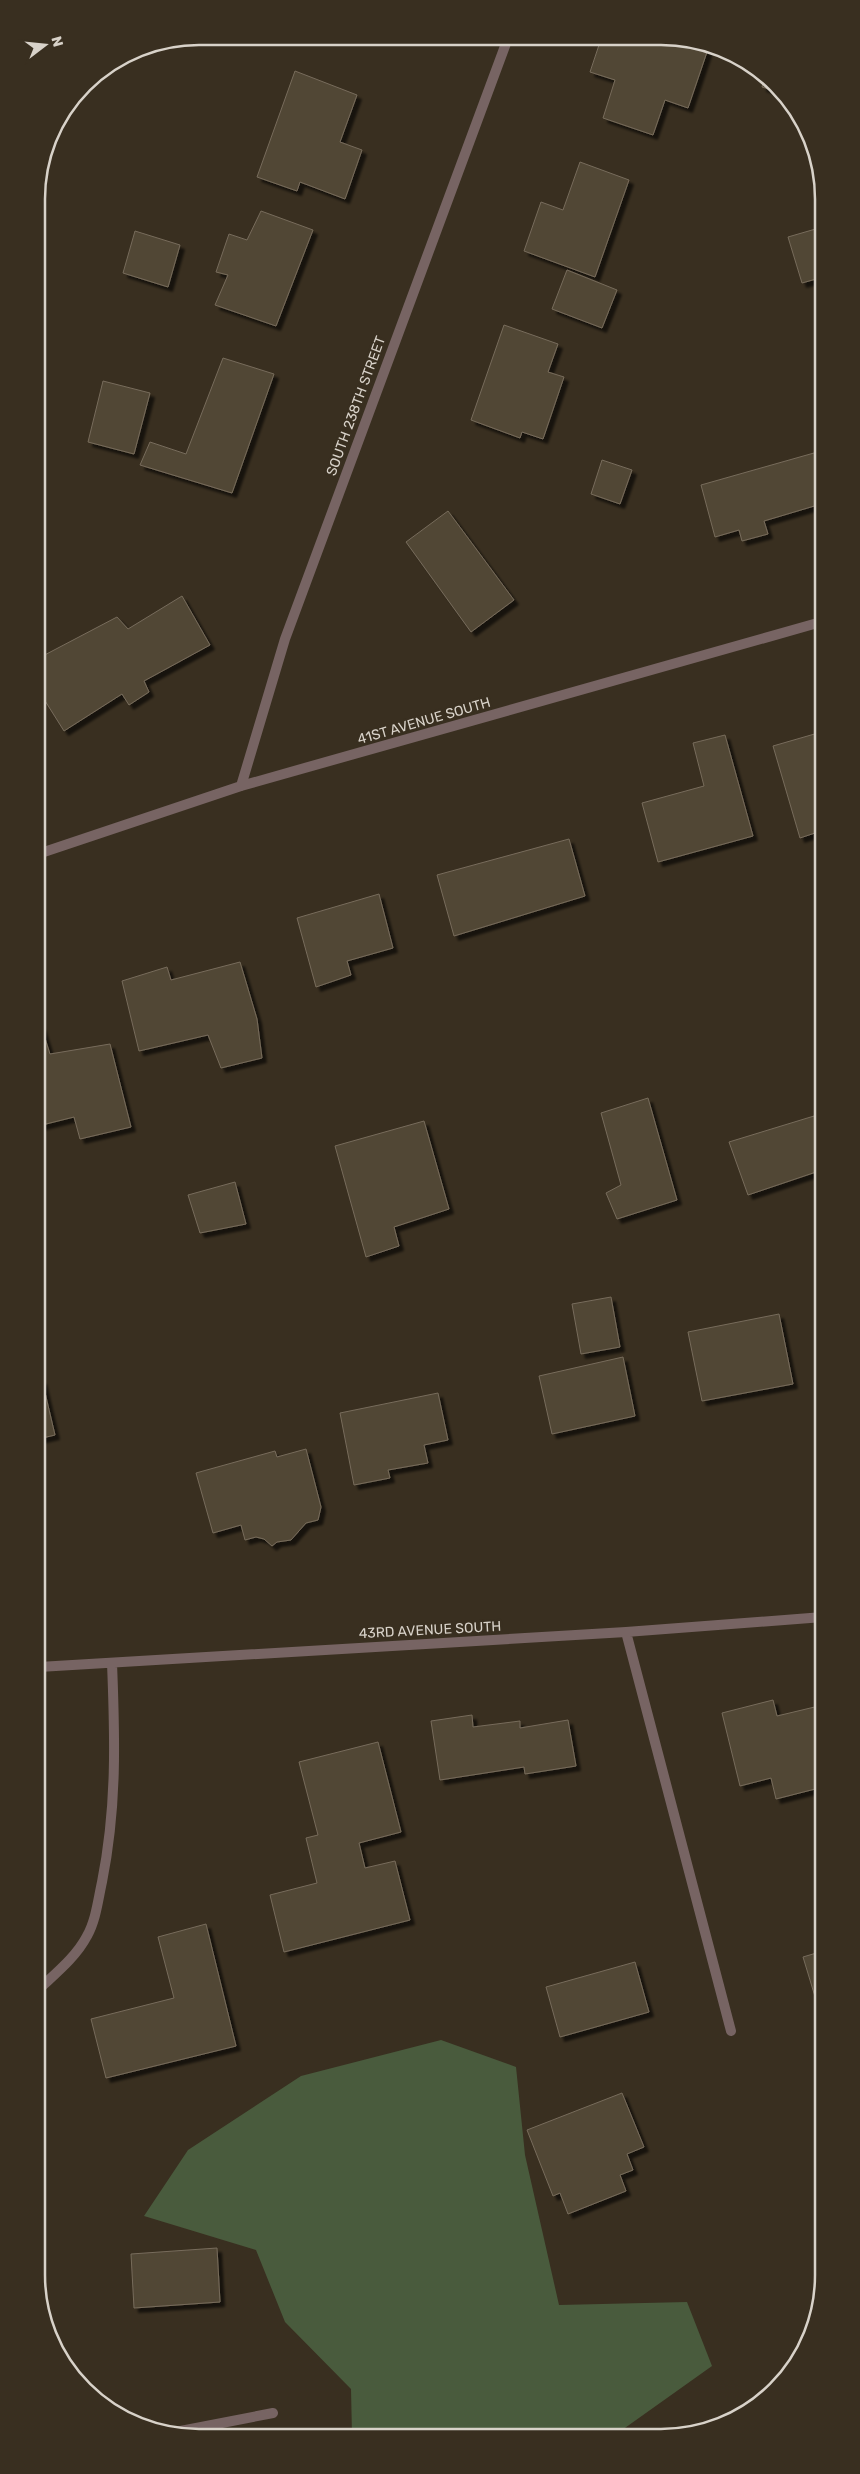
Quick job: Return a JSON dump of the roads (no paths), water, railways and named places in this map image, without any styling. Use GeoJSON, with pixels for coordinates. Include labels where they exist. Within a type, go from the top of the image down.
{"type":"FeatureCollection","features":[{"type":"Feature","properties":{"kind":"street","name":"SOUTH 238TH STREET"},"geometry":{"type":"LineString","coordinates":[[241,786],[285,639],[505,45]]}},
{"type":"Feature","properties":{"kind":"street","name":"41ST AVENUE SOUTH"},"geometry":{"type":"LineString","coordinates":[[45,852],[241,786],[815,624]]}},
{"type":"Feature","properties":{"kind":"street","name":"43RD AVENUE SOUTH"},"geometry":{"type":"LineString","coordinates":[[45,1667],[626,1632],[815,1618]]}},
{"type":"Feature","properties":{"kind":"street"},"geometry":{"type":"LineString","coordinates":[[626,1632],[731,2031]]}},
{"type":"Feature","properties":{"kind":"street"},"geometry":{"type":"LineString","coordinates":[[45,1984],[79,1950],[88,1935],[98,1904],[113,1814],[116,1750],[112,1662]]}},
{"type":"Feature","properties":{"kind":"street"},"geometry":{"type":"LineString","coordinates":[[192,2429],[273,2413]]}}]}
